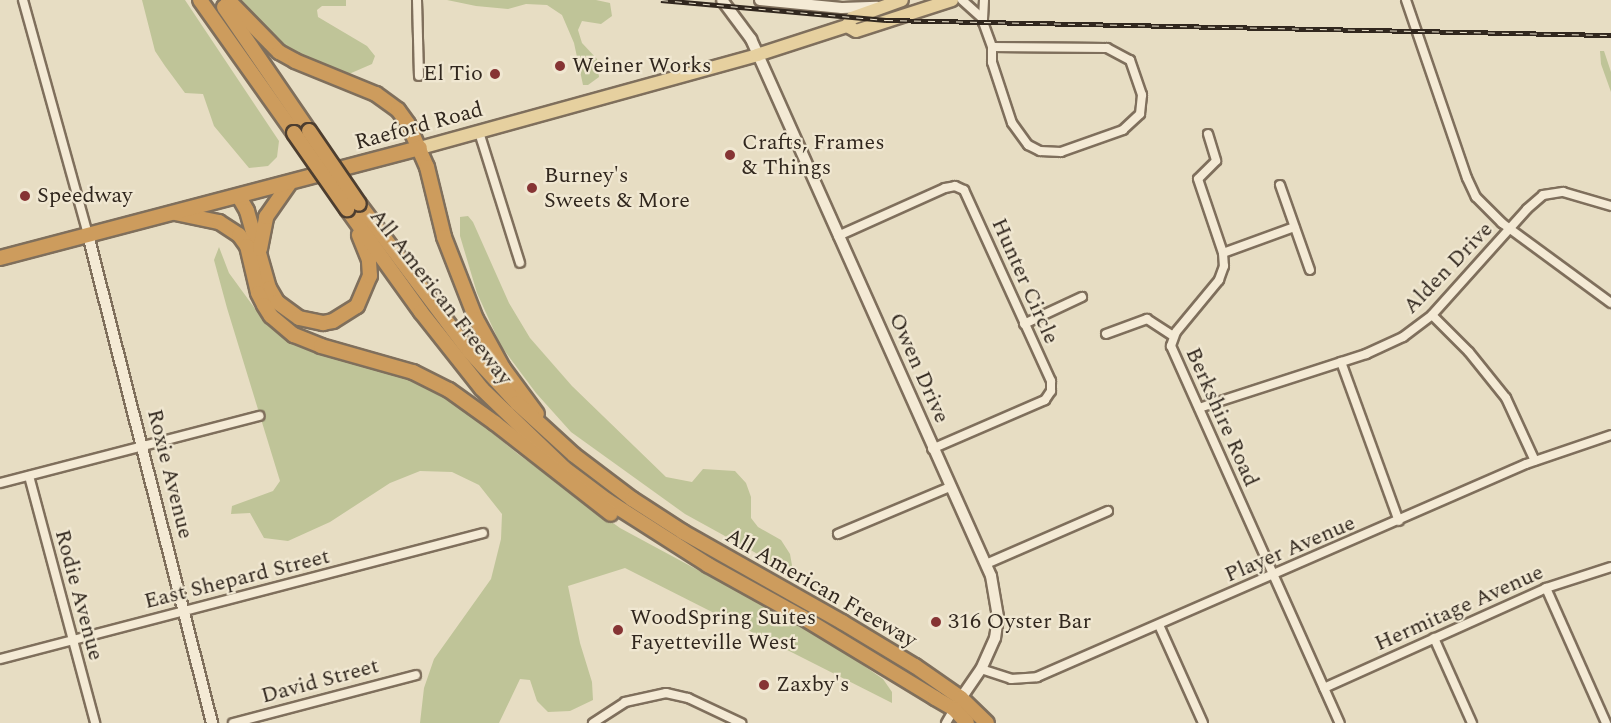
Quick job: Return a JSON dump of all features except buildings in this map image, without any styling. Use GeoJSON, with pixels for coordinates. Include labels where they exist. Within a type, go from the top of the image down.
{"type":"FeatureCollection","features":[{"type":"Feature","properties":{"kind":"highway","name":"All American Freeway"},"geometry":{"type":"LineString","coordinates":[[200,0],[294,133],[469,351],[554,438],[620,491],[683,532],[867,636],[957,704]]}},
{"type":"Feature","properties":{"kind":"highway","name":"All American Freeway"},"geometry":{"type":"LineString","coordinates":[[220,0],[309,131],[353,207],[461,364],[522,429],[564,468],[608,501],[708,565],[957,704]]}},
{"type":"Feature","properties":{"kind":"highway"},"geometry":{"type":"LineString","coordinates":[[228,0],[279,52],[295,61],[376,94],[387,101],[408,124],[420,148],[455,268],[476,319],[503,368],[554,438]]}},
{"type":"Feature","properties":{"kind":"highway","name":"Raeford Road"},"geometry":{"type":"LineString","coordinates":[[0,258],[420,148]]}},
{"type":"Feature","properties":{"kind":"highway"},"geometry":{"type":"LineString","coordinates":[[289,184],[266,217],[253,250],[258,292],[271,316],[294,335],[314,344],[413,372],[449,390],[495,423],[598,505],[649,537],[708,565]]}},
{"type":"Feature","properties":{"kind":"highway"},"geometry":{"type":"LineString","coordinates":[[239,197],[239,213],[269,288],[277,302],[288,312],[323,323],[348,314],[363,297],[370,268],[353,207]]}},
{"type":"Feature","properties":{"kind":"highway"},"geometry":{"type":"LineString","coordinates":[[175,213],[219,222],[239,235],[253,250]]}},
{"type":"Feature","properties":{"kind":"highway"},"geometry":{"type":"LineString","coordinates":[[957,704],[968,723]]}},
{"type":"Feature","properties":{"kind":"highway"},"geometry":{"type":"LineString","coordinates":[[957,704],[987,723]]}},
{"type":"Feature","properties":{"kind":"main road","name":"Owen Drive"},"geometry":{"type":"LineString","coordinates":[[722,0],[751,39],[932,449],[986,564],[995,590],[998,617],[991,651],[957,704]]}},
{"type":"Feature","properties":{"kind":"main road"},"geometry":{"type":"LineString","coordinates":[[760,0],[842,8],[880,4]]}},
{"type":"Feature","properties":{"kind":"main road","name":"Raeford Road"},"geometry":{"type":"LineString","coordinates":[[847,27],[852,18],[880,4],[902,0]]}},
{"type":"Feature","properties":{"kind":"main road","name":"Raeford Road"},"geometry":{"type":"LineString","coordinates":[[420,148],[757,55],[847,27],[856,30],[952,0]]}},
{"type":"Feature","properties":{"kind":"main road","name":"Roxie Avenue"},"geometry":{"type":"LineString","coordinates":[[88,236],[212,723]]}},
{"type":"Feature","properties":{"kind":"street"},"geometry":{"type":"LineString","coordinates":[[23,0],[88,236]]}},
{"type":"Feature","properties":{"kind":"street"},"geometry":{"type":"LineString","coordinates":[[417,0],[419,76]]}},
{"type":"Feature","properties":{"kind":"street"},"geometry":{"type":"LineString","coordinates":[[962,0],[982,18]]}},
{"type":"Feature","properties":{"kind":"street"},"geometry":{"type":"LineString","coordinates":[[984,0],[982,18],[992,47],[992,62],[1012,123],[1028,145],[1040,151],[1062,152],[1123,130],[1140,114],[1142,94],[1130,60],[1107,48],[992,47]]}},
{"type":"Feature","properties":{"kind":"street"},"geometry":{"type":"LineString","coordinates":[[1407,0],[1471,188],[1483,205],[1510,229],[1611,303]]}},
{"type":"Feature","properties":{"kind":"street"},"geometry":{"type":"LineString","coordinates":[[479,132],[520,263]]}},
{"type":"Feature","properties":{"kind":"street","name":"Berkshire Road"},"geometry":{"type":"LineString","coordinates":[[1208,134],[1216,161],[1198,179],[1223,253],[1224,266],[1219,280],[1173,336],[1172,351],[1340,723]]}},
{"type":"Feature","properties":{"kind":"street"},"geometry":{"type":"LineString","coordinates":[[1280,185],[1310,270]]}},
{"type":"Feature","properties":{"kind":"street","name":"Hunter Circle"},"geometry":{"type":"LineString","coordinates":[[837,236],[945,188],[960,187],[968,194],[1051,381],[1049,396],[932,449]]}},
{"type":"Feature","properties":{"kind":"street","name":"Alden Drive"},"geometry":{"type":"LineString","coordinates":[[1199,408],[1384,347],[1432,315],[1539,198],[1553,192],[1568,193],[1611,206]]}},
{"type":"Feature","properties":{"kind":"street"},"geometry":{"type":"LineString","coordinates":[[1223,253],[1294,228]]}},
{"type":"Feature","properties":{"kind":"street"},"geometry":{"type":"LineString","coordinates":[[1024,324],[1082,297]]}},
{"type":"Feature","properties":{"kind":"street"},"geometry":{"type":"LineString","coordinates":[[1432,315],[1469,352],[1501,391],[1535,461]]}},
{"type":"Feature","properties":{"kind":"street"},"geometry":{"type":"LineString","coordinates":[[1106,334],[1147,319],[1173,336]]}},
{"type":"Feature","properties":{"kind":"street"},"geometry":{"type":"LineString","coordinates":[[1341,362],[1399,521]]}},
{"type":"Feature","properties":{"kind":"street"},"geometry":{"type":"LineString","coordinates":[[0,483],[260,416]]}},
{"type":"Feature","properties":{"kind":"street","name":"Player Avenue"},"geometry":{"type":"LineString","coordinates":[[981,669],[1011,679],[1038,677],[1535,461],[1611,435]]}},
{"type":"Feature","properties":{"kind":"street","name":"Rodie Avenue"},"geometry":{"type":"LineString","coordinates":[[29,476],[95,723]]}},
{"type":"Feature","properties":{"kind":"street"},"geometry":{"type":"LineString","coordinates":[[838,534],[950,487]]}},
{"type":"Feature","properties":{"kind":"street"},"geometry":{"type":"LineString","coordinates":[[986,564],[1108,511]]}},
{"type":"Feature","properties":{"kind":"street","name":"East Shepard Street"},"geometry":{"type":"LineString","coordinates":[[0,659],[483,533]]}},
{"type":"Feature","properties":{"kind":"street","name":"Hermitage Avenue"},"geometry":{"type":"LineString","coordinates":[[1324,688],[1546,588],[1611,567]]}},
{"type":"Feature","properties":{"kind":"street"},"geometry":{"type":"LineString","coordinates":[[1546,588],[1606,723]]}},
{"type":"Feature","properties":{"kind":"street"},"geometry":{"type":"LineString","coordinates":[[1159,625],[1203,723]]}},
{"type":"Feature","properties":{"kind":"street"},"geometry":{"type":"LineString","coordinates":[[1434,638],[1472,723]]}},
{"type":"Feature","properties":{"kind":"street","name":"David Street"},"geometry":{"type":"LineString","coordinates":[[233,723],[416,675]]}},
{"type":"Feature","properties":{"kind":"street"},"geometry":{"type":"LineString","coordinates":[[593,723],[625,702],[666,693],[688,698],[741,723]]}},
{"type":"Feature","properties":{"kind":"street"},"geometry":{"type":"LineString","coordinates":[[946,723],[957,704]]}},
{"type":"Feature","properties":{"kind":"green space"},"geometry":{"type":"Polygon","coordinates":[[[142,0],[185,0],[279,141],[277,157],[268,166],[249,168],[214,126],[203,94],[185,93],[155,51],[142,0]]]}},
{"type":"Feature","properties":{"kind":"green space"},"geometry":{"type":"Polygon","coordinates":[[[239,0],[346,0],[346,6],[322,6],[317,10],[318,17],[367,46],[375,56],[372,64],[349,74],[291,50],[261,26],[239,0]]]}},
{"type":"Feature","properties":{"kind":"green space"},"geometry":{"type":"Polygon","coordinates":[[[447,0],[596,0],[610,3],[612,16],[601,24],[582,21],[578,30],[582,43],[597,59],[599,77],[588,85],[583,85],[574,43],[562,15],[547,5],[526,4],[508,9],[447,0]]]}},
{"type":"Feature","properties":{"kind":"green space"},"geometry":{"type":"Polygon","coordinates":[[[1600,51],[1604,51],[1611,72],[1611,92],[1601,64],[1600,51]]]}},
{"type":"Feature","properties":{"kind":"green space"},"geometry":{"type":"Polygon","coordinates":[[[468,216],[473,222],[509,303],[530,338],[572,386],[666,477],[692,482],[703,469],[735,471],[746,483],[751,497],[751,518],[758,527],[781,540],[790,554],[793,571],[685,514],[571,432],[536,393],[501,346],[477,293],[460,236],[460,217],[468,216]]]}},
{"type":"Feature","properties":{"kind":"green space"},"geometry":{"type":"Polygon","coordinates":[[[219,247],[229,273],[256,310],[284,338],[336,359],[392,372],[454,401],[518,454],[620,528],[822,637],[883,679],[892,692],[892,703],[625,568],[568,586],[580,643],[592,682],[593,700],[570,711],[548,712],[537,701],[530,680],[520,679],[499,723],[420,723],[424,688],[434,659],[491,579],[501,539],[502,514],[479,485],[452,472],[420,471],[390,483],[330,522],[288,541],[264,538],[250,513],[231,514],[232,506],[273,491],[280,481],[214,260],[219,247]]]}},
{"type":"Feature","properties":{"kind":"railway"},"geometry":{"type":"LineString","coordinates":[[661,0],[886,20],[1611,35]]}},
{"type":"Feature","properties":{"kind":"place","name":"Weiner Works"},"geometry":{"type":"Point","coordinates":[560,66]}},
{"type":"Feature","properties":{"kind":"place","name":"El Tio"},"geometry":{"type":"Point","coordinates":[495,74]}},
{"type":"Feature","properties":{"kind":"place","name":"Crafts, Frames & Things"},"geometry":{"type":"Point","coordinates":[730,155]}},
{"type":"Feature","properties":{"kind":"place","name":"Burney's Sweets & More"},"geometry":{"type":"Point","coordinates":[532,188]}},
{"type":"Feature","properties":{"kind":"place","name":"Speedway"},"geometry":{"type":"Point","coordinates":[25,196]}},
{"type":"Feature","properties":{"kind":"place","name":"316 Oyster Bar"},"geometry":{"type":"Point","coordinates":[936,622]}},
{"type":"Feature","properties":{"kind":"place","name":"WoodSpring Suites Fayetteville West"},"geometry":{"type":"Point","coordinates":[618,630]}},
{"type":"Feature","properties":{"kind":"place","name":"Zaxby's"},"geometry":{"type":"Point","coordinates":[764,685]}}]}
